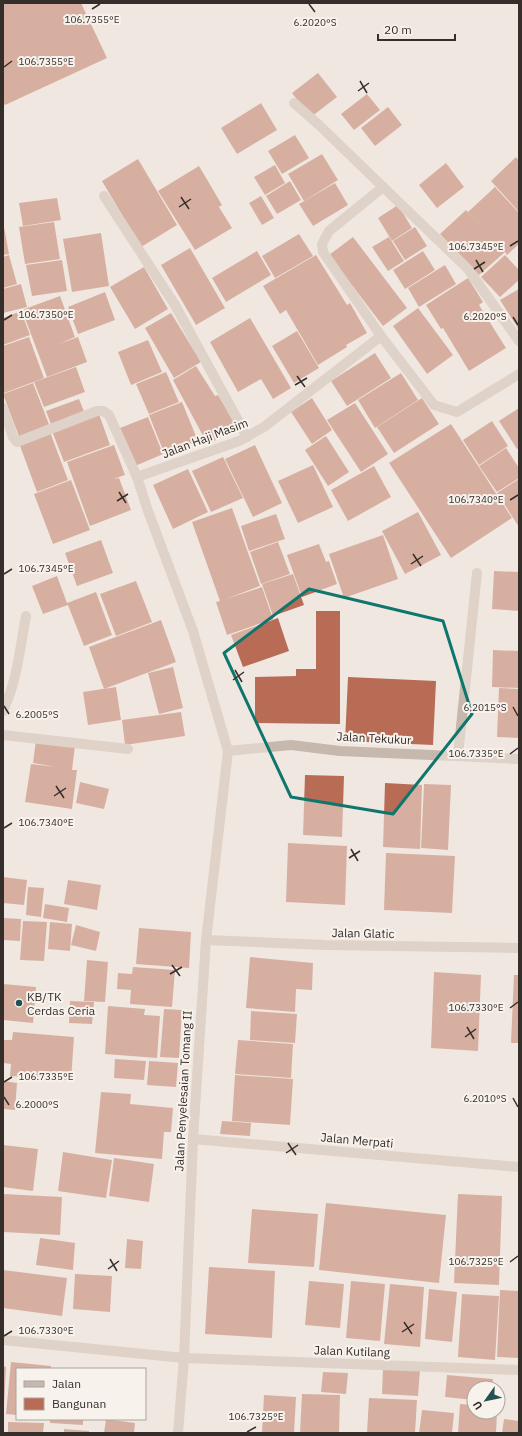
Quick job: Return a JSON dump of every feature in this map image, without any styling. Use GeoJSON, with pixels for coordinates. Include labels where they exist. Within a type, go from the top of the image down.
{"type":"FeatureCollection","features":[{"type":"Feature","properties":{"kind":"street"},"geometry":{"type":"LineString","coordinates":[[294,103],[384,187],[468,269],[519,341]]}},
{"type":"Feature","properties":{"kind":"street"},"geometry":{"type":"LineString","coordinates":[[384,187],[329,231],[322,244],[323,252],[381,336],[434,405],[457,412],[519,374]]}},
{"type":"Feature","properties":{"kind":"street"},"geometry":{"type":"LineString","coordinates":[[104,196],[175,305],[247,437]]}},
{"type":"Feature","properties":{"kind":"street","name":"Jalan Haji Masim"},"geometry":{"type":"LineString","coordinates":[[137,477],[247,437],[264,427],[381,336]]}},
{"type":"Feature","properties":{"kind":"street"},"geometry":{"type":"LineString","coordinates":[[3,408],[13,437],[17,442],[103,410],[108,415],[137,477],[193,631],[228,751]]}},
{"type":"Feature","properties":{"kind":"street"},"geometry":{"type":"LineString","coordinates":[[458,755],[477,573]]}},
{"type":"Feature","properties":{"kind":"street"},"geometry":{"type":"LineString","coordinates":[[3,711],[10,697],[26,616]]}},
{"type":"Feature","properties":{"kind":"street"},"geometry":{"type":"LineString","coordinates":[[3,735],[128,749]]}},
{"type":"Feature","properties":{"kind":"street","name":"Jalan Tekukur"},"geometry":{"type":"LineString","coordinates":[[228,751],[292,745],[340,751],[458,755],[519,759]]}},
{"type":"Feature","properties":{"kind":"street","name":"Jalan Penyelesaian Tomang II"},"geometry":{"type":"LineString","coordinates":[[178,1433],[184,1358],[193,1139],[206,940],[228,751]]}},
{"type":"Feature","properties":{"kind":"street","name":"Jalan Glatic"},"geometry":{"type":"LineString","coordinates":[[206,940],[325,945],[519,948]]}},
{"type":"Feature","properties":{"kind":"street","name":"Jalan Merpati"},"geometry":{"type":"LineString","coordinates":[[193,1139],[519,1167]]}},
{"type":"Feature","properties":{"kind":"street","name":"Jalan Kutilang"},"geometry":{"type":"LineString","coordinates":[[3,1340],[184,1358],[519,1370]]}},
{"type":"Feature","properties":{"kind":"highlighted area"},"geometry":{"type":"Polygon","coordinates":[[[309,589],[443,621],[472,714],[393,814],[291,797],[224,653],[309,589]]]}},
{"type":"Feature","properties":{"kind":"building"},"geometry":{"type":"Polygon","coordinates":[[[3,3],[81,3],[107,58],[5,105],[3,102],[3,3]]]}},
{"type":"Feature","properties":{"kind":"building"},"geometry":{"type":"Polygon","coordinates":[[[318,73],[337,97],[311,117],[292,93],[318,73]]]}},
{"type":"Feature","properties":{"kind":"building"},"geometry":{"type":"Polygon","coordinates":[[[367,94],[380,110],[354,130],[341,114],[367,94]]]}},
{"type":"Feature","properties":{"kind":"building"},"geometry":{"type":"Polygon","coordinates":[[[261,103],[277,130],[237,154],[221,128],[261,103]]]}},
{"type":"Feature","properties":{"kind":"building"},"geometry":{"type":"Polygon","coordinates":[[[388,107],[402,125],[375,146],[361,128],[388,107]]]}},
{"type":"Feature","properties":{"kind":"building"},"geometry":{"type":"Polygon","coordinates":[[[295,135],[309,158],[282,174],[268,151],[295,135]]]}},
{"type":"Feature","properties":{"kind":"building"},"geometry":{"type":"Polygon","coordinates":[[[322,154],[338,180],[304,201],[288,174],[322,154]]]}},
{"type":"Feature","properties":{"kind":"building"},"geometry":{"type":"Polygon","coordinates":[[[516,157],[519,161],[519,212],[491,181],[516,157]]]}},
{"type":"Feature","properties":{"kind":"building"},"geometry":{"type":"Polygon","coordinates":[[[138,159],[177,225],[141,247],[102,181],[138,159]]]}},
{"type":"Feature","properties":{"kind":"building"},"geometry":{"type":"Polygon","coordinates":[[[446,163],[464,187],[437,208],[419,185],[446,163]]]}},
{"type":"Feature","properties":{"kind":"building"},"geometry":{"type":"Polygon","coordinates":[[[275,165],[285,183],[265,195],[254,177],[275,165]]]}},
{"type":"Feature","properties":{"kind":"building"},"geometry":{"type":"Polygon","coordinates":[[[199,166],[222,205],[219,207],[232,228],[195,250],[158,191],[199,166]]]}},
{"type":"Feature","properties":{"kind":"building"},"geometry":{"type":"Polygon","coordinates":[[[290,181],[301,200],[277,214],[266,196],[290,181]]]}},
{"type":"Feature","properties":{"kind":"building"},"geometry":{"type":"Polygon","coordinates":[[[335,183],[348,205],[313,226],[299,204],[335,183]]]}},
{"type":"Feature","properties":{"kind":"building"},"geometry":{"type":"Polygon","coordinates":[[[495,187],[519,213],[519,244],[507,255],[505,252],[479,275],[440,234],[466,210],[484,230],[468,212],[495,187]]]}},
{"type":"Feature","properties":{"kind":"building"},"geometry":{"type":"Polygon","coordinates":[[[261,196],[274,218],[262,225],[249,203],[261,196]]]}},
{"type":"Feature","properties":{"kind":"building"},"geometry":{"type":"Polygon","coordinates":[[[57,198],[61,220],[23,226],[19,203],[57,198]]]}},
{"type":"Feature","properties":{"kind":"building"},"geometry":{"type":"Polygon","coordinates":[[[398,205],[412,228],[392,241],[378,218],[398,205]]]}},
{"type":"Feature","properties":{"kind":"building"},"geometry":{"type":"Polygon","coordinates":[[[54,222],[60,259],[25,264],[19,227],[54,222]]]}},
{"type":"Feature","properties":{"kind":"building"},"geometry":{"type":"Polygon","coordinates":[[[3,227],[9,254],[3,255],[3,227]]]}},
{"type":"Feature","properties":{"kind":"building"},"geometry":{"type":"Polygon","coordinates":[[[415,227],[427,246],[405,260],[393,241],[415,227]]]}},
{"type":"Feature","properties":{"kind":"building"},"geometry":{"type":"Polygon","coordinates":[[[101,233],[109,286],[72,292],[63,239],[101,233]]]}},
{"type":"Feature","properties":{"kind":"building"},"geometry":{"type":"Polygon","coordinates":[[[299,234],[313,256],[275,278],[262,256],[299,234]]]}},
{"type":"Feature","properties":{"kind":"building"},"geometry":{"type":"Polygon","coordinates":[[[353,237],[407,308],[383,326],[329,255],[353,237]]]}},
{"type":"Feature","properties":{"kind":"building"},"geometry":{"type":"Polygon","coordinates":[[[389,237],[404,261],[388,271],[372,247],[389,237]]]}},
{"type":"Feature","properties":{"kind":"building"},"geometry":{"type":"Polygon","coordinates":[[[190,248],[225,308],[196,325],[161,265],[190,248]]]}},
{"type":"Feature","properties":{"kind":"building"},"geometry":{"type":"Polygon","coordinates":[[[257,251],[271,275],[226,302],[212,278],[257,251]]]}},
{"type":"Feature","properties":{"kind":"building"},"geometry":{"type":"Polygon","coordinates":[[[423,251],[435,270],[405,289],[393,270],[423,251]]]}},
{"type":"Feature","properties":{"kind":"building"},"geometry":{"type":"Polygon","coordinates":[[[9,255],[17,284],[3,288],[3,257],[9,255]]]}},
{"type":"Feature","properties":{"kind":"building"},"geometry":{"type":"Polygon","coordinates":[[[316,255],[347,305],[350,303],[367,333],[346,345],[347,347],[318,365],[286,310],[280,314],[263,286],[316,255]]]}},
{"type":"Feature","properties":{"kind":"building"},"geometry":{"type":"Polygon","coordinates":[[[505,255],[519,270],[519,280],[500,297],[481,277],[505,255]]]}},
{"type":"Feature","properties":{"kind":"building"},"geometry":{"type":"Polygon","coordinates":[[[62,260],[67,291],[32,296],[26,265],[62,260]]]}},
{"type":"Feature","properties":{"kind":"building"},"geometry":{"type":"Polygon","coordinates":[[[445,265],[456,284],[419,307],[408,288],[445,265]]]}},
{"type":"Feature","properties":{"kind":"building"},"geometry":{"type":"Polygon","coordinates":[[[144,267],[168,309],[135,329],[110,287],[144,267]]]}},
{"type":"Feature","properties":{"kind":"building"},"geometry":{"type":"Polygon","coordinates":[[[468,278],[483,302],[479,305],[506,348],[469,371],[443,328],[441,329],[426,305],[468,278]]]}},
{"type":"Feature","properties":{"kind":"building"},"geometry":{"type":"Polygon","coordinates":[[[21,284],[27,307],[3,313],[3,289],[21,284]]]}},
{"type":"Feature","properties":{"kind":"building"},"geometry":{"type":"Polygon","coordinates":[[[519,289],[519,330],[500,300],[519,289]]]}},
{"type":"Feature","properties":{"kind":"building"},"geometry":{"type":"Polygon","coordinates":[[[105,292],[115,320],[78,334],[68,307],[105,292]]]}},
{"type":"Feature","properties":{"kind":"building"},"geometry":{"type":"Polygon","coordinates":[[[60,296],[75,337],[59,344],[78,337],[87,362],[47,377],[22,310],[60,296]]]}},
{"type":"Feature","properties":{"kind":"building"},"geometry":{"type":"Polygon","coordinates":[[[418,308],[453,355],[427,374],[393,326],[418,308]]]}},
{"type":"Feature","properties":{"kind":"building"},"geometry":{"type":"Polygon","coordinates":[[[21,311],[30,335],[3,345],[3,318],[21,311]]]}},
{"type":"Feature","properties":{"kind":"building"},"geometry":{"type":"Polygon","coordinates":[[[171,313],[201,362],[174,378],[145,328],[171,313]]]}},
{"type":"Feature","properties":{"kind":"building"},"geometry":{"type":"Polygon","coordinates":[[[250,318],[291,388],[273,399],[261,379],[238,392],[210,342],[250,318]]]}},
{"type":"Feature","properties":{"kind":"building"},"geometry":{"type":"Polygon","coordinates":[[[297,331],[319,368],[294,383],[272,346],[297,331]]]}},
{"type":"Feature","properties":{"kind":"building"},"geometry":{"type":"Polygon","coordinates":[[[29,337],[44,378],[4,393],[3,346],[29,337]]]}},
{"type":"Feature","properties":{"kind":"building"},"geometry":{"type":"Polygon","coordinates":[[[148,340],[162,372],[131,385],[118,352],[148,340]]]}},
{"type":"Feature","properties":{"kind":"building"},"geometry":{"type":"Polygon","coordinates":[[[375,353],[391,378],[347,406],[331,381],[375,353]]]}},
{"type":"Feature","properties":{"kind":"building"},"geometry":{"type":"Polygon","coordinates":[[[196,366],[215,396],[218,395],[237,427],[208,445],[173,380],[196,366]]]}},
{"type":"Feature","properties":{"kind":"building"},"geometry":{"type":"Polygon","coordinates":[[[76,367],[85,392],[44,407],[34,382],[76,367]]]}},
{"type":"Feature","properties":{"kind":"building"},"geometry":{"type":"Polygon","coordinates":[[[166,372],[179,402],[149,414],[136,384],[166,372]]]}},
{"type":"Feature","properties":{"kind":"building"},"geometry":{"type":"Polygon","coordinates":[[[401,373],[418,400],[375,428],[358,400],[401,373]]]}},
{"type":"Feature","properties":{"kind":"building"},"geometry":{"type":"Polygon","coordinates":[[[33,383],[50,427],[20,439],[3,394],[33,383]]]}},
{"type":"Feature","properties":{"kind":"building"},"geometry":{"type":"Polygon","coordinates":[[[312,398],[332,430],[312,444],[291,412],[312,398]]]}},
{"type":"Feature","properties":{"kind":"building"},"geometry":{"type":"Polygon","coordinates":[[[422,398],[439,424],[394,453],[377,427],[422,398]]]}},
{"type":"Feature","properties":{"kind":"building"},"geometry":{"type":"Polygon","coordinates":[[[79,399],[85,414],[52,427],[46,411],[79,399]]]}},
{"type":"Feature","properties":{"kind":"building"},"geometry":{"type":"Polygon","coordinates":[[[182,402],[198,441],[165,455],[149,415],[182,402]]]}},
{"type":"Feature","properties":{"kind":"building"},"geometry":{"type":"Polygon","coordinates":[[[355,403],[388,454],[361,472],[327,420],[355,403]]]}},
{"type":"Feature","properties":{"kind":"building"},"geometry":{"type":"Polygon","coordinates":[[[519,408],[519,448],[517,449],[499,421],[519,408]]]}},
{"type":"Feature","properties":{"kind":"building"},"geometry":{"type":"Polygon","coordinates":[[[99,414],[110,445],[64,462],[52,431],[99,414]]]}},
{"type":"Feature","properties":{"kind":"building"},"geometry":{"type":"Polygon","coordinates":[[[148,417],[163,454],[135,466],[120,428],[148,417]]]}},
{"type":"Feature","properties":{"kind":"building"},"geometry":{"type":"Polygon","coordinates":[[[492,421],[508,446],[479,465],[463,440],[492,421]]]}},
{"type":"Feature","properties":{"kind":"building"},"geometry":{"type":"Polygon","coordinates":[[[451,424],[512,518],[451,558],[389,463],[451,424]]]}},
{"type":"Feature","properties":{"kind":"building"},"geometry":{"type":"Polygon","coordinates":[[[50,432],[68,480],[37,492],[19,443],[50,432]]]}},
{"type":"Feature","properties":{"kind":"building"},"geometry":{"type":"Polygon","coordinates":[[[326,436],[349,472],[328,486],[305,450],[326,436]]]}},
{"type":"Feature","properties":{"kind":"building"},"geometry":{"type":"Polygon","coordinates":[[[114,445],[125,475],[113,479],[119,478],[131,510],[90,526],[67,462],[114,445]]]}},
{"type":"Feature","properties":{"kind":"building"},"geometry":{"type":"Polygon","coordinates":[[[255,445],[282,503],[253,517],[225,459],[255,445]]]}},
{"type":"Feature","properties":{"kind":"building"},"geometry":{"type":"Polygon","coordinates":[[[506,448],[519,468],[519,478],[497,492],[479,466],[506,448]]]}},
{"type":"Feature","properties":{"kind":"building"},"geometry":{"type":"Polygon","coordinates":[[[223,457],[243,498],[211,512],[192,471],[223,457]]]}},
{"type":"Feature","properties":{"kind":"building"},"geometry":{"type":"Polygon","coordinates":[[[313,465],[333,507],[298,523],[278,481],[313,465]]]}},
{"type":"Feature","properties":{"kind":"building"},"geometry":{"type":"Polygon","coordinates":[[[374,466],[391,497],[348,521],[331,490],[374,466]]]}},
{"type":"Feature","properties":{"kind":"building"},"geometry":{"type":"Polygon","coordinates":[[[188,469],[208,512],[173,529],[153,485],[188,469]]]}},
{"type":"Feature","properties":{"kind":"building"},"geometry":{"type":"Polygon","coordinates":[[[519,479],[519,527],[497,493],[519,479]]]}},
{"type":"Feature","properties":{"kind":"building"},"geometry":{"type":"Polygon","coordinates":[[[71,480],[90,530],[53,544],[34,494],[71,480]]]}},
{"type":"Feature","properties":{"kind":"building"},"geometry":{"type":"Polygon","coordinates":[[[232,508],[260,586],[226,599],[262,587],[273,619],[227,635],[216,602],[220,601],[192,522],[232,508]]]}},
{"type":"Feature","properties":{"kind":"building"},"geometry":{"type":"Polygon","coordinates":[[[418,512],[441,555],[405,574],[382,531],[418,512]]]}},
{"type":"Feature","properties":{"kind":"building"},"geometry":{"type":"Polygon","coordinates":[[[276,514],[285,539],[249,551],[241,526],[276,514]]]}},
{"type":"Feature","properties":{"kind":"building"},"geometry":{"type":"Polygon","coordinates":[[[383,535],[398,579],[344,598],[329,554],[383,535]]]}},
{"type":"Feature","properties":{"kind":"building"},"geometry":{"type":"Polygon","coordinates":[[[101,540],[113,573],[77,586],[65,553],[101,540]]]}},
{"type":"Feature","properties":{"kind":"building"},"geometry":{"type":"Polygon","coordinates":[[[278,542],[290,574],[261,584],[250,552],[278,542]]]}},
{"type":"Feature","properties":{"kind":"building"},"geometry":{"type":"Polygon","coordinates":[[[319,544],[326,562],[329,561],[337,584],[302,597],[287,555],[319,544]]]}},
{"type":"Feature","properties":{"kind":"building"},"geometry":{"type":"Polygon","coordinates":[[[494,571],[519,572],[519,611],[492,609],[494,571]]]}},
{"type":"Feature","properties":{"kind":"building"},"geometry":{"type":"Polygon","coordinates":[[[293,574],[304,605],[273,616],[262,584],[293,574]]]}},
{"type":"Feature","properties":{"kind":"building"},"geometry":{"type":"Polygon","coordinates":[[[57,576],[67,603],[96,592],[112,635],[84,646],[68,605],[43,614],[32,586],[57,576]]]}},
{"type":"Feature","properties":{"kind":"building"},"geometry":{"type":"Polygon","coordinates":[[[136,581],[152,622],[116,636],[100,594],[136,581]]]}},
{"type":"Feature","properties":{"kind":"building"},"geometry":{"type":"Polygon","coordinates":[[[316,611],[340,611],[340,724],[255,723],[255,677],[296,676],[296,669],[316,669],[316,611]]]}},
{"type":"Feature","properties":{"kind":"building"},"geometry":{"type":"Polygon","coordinates":[[[278,618],[289,651],[243,667],[231,635],[278,618]]]}},
{"type":"Feature","properties":{"kind":"building"},"geometry":{"type":"Polygon","coordinates":[[[161,620],[176,662],[104,689],[89,647],[161,620]]]}},
{"type":"Feature","properties":{"kind":"building"},"geometry":{"type":"Polygon","coordinates":[[[493,650],[519,651],[519,688],[492,687],[493,650]]]}},
{"type":"Feature","properties":{"kind":"building"},"geometry":{"type":"Polygon","coordinates":[[[173,667],[183,708],[159,714],[148,673],[173,667]]]}},
{"type":"Feature","properties":{"kind":"building"},"geometry":{"type":"Polygon","coordinates":[[[348,677],[436,681],[433,745],[345,741],[348,677]]]}},
{"type":"Feature","properties":{"kind":"building"},"geometry":{"type":"Polygon","coordinates":[[[116,687],[121,720],[88,725],[83,692],[116,687]]]}},
{"type":"Feature","properties":{"kind":"building"},"geometry":{"type":"Polygon","coordinates":[[[499,688],[519,689],[519,738],[497,737],[499,688]]]}},
{"type":"Feature","properties":{"kind":"building"},"geometry":{"type":"Polygon","coordinates":[[[181,712],[185,736],[125,745],[122,720],[181,712]]]}},
{"type":"Feature","properties":{"kind":"building"},"geometry":{"type":"Polygon","coordinates":[[[36,740],[75,746],[72,770],[77,770],[72,809],[25,802],[31,764],[56,767],[33,763],[36,740]]]}},
{"type":"Feature","properties":{"kind":"building"},"geometry":{"type":"Polygon","coordinates":[[[305,775],[344,776],[342,837],[303,835],[305,775]]]}},
{"type":"Feature","properties":{"kind":"building"},"geometry":{"type":"Polygon","coordinates":[[[80,782],[109,789],[104,809],[76,803],[80,782]]]}},
{"type":"Feature","properties":{"kind":"building"},"geometry":{"type":"Polygon","coordinates":[[[385,783],[422,785],[420,849],[383,847],[385,783]]]}},
{"type":"Feature","properties":{"kind":"building"},"geometry":{"type":"Polygon","coordinates":[[[424,784],[451,785],[448,850],[421,848],[424,784]]]}},
{"type":"Feature","properties":{"kind":"building"},"geometry":{"type":"Polygon","coordinates":[[[288,843],[347,846],[345,905],[286,902],[288,843]]]}},
{"type":"Feature","properties":{"kind":"building"},"geometry":{"type":"Polygon","coordinates":[[[386,853],[455,856],[452,913],[384,910],[386,853]]]}},
{"type":"Feature","properties":{"kind":"building"},"geometry":{"type":"Polygon","coordinates":[[[3,877],[27,880],[24,905],[3,903],[3,877]]]}},
{"type":"Feature","properties":{"kind":"building"},"geometry":{"type":"Polygon","coordinates":[[[68,880],[101,885],[97,910],[64,904],[68,880]]]}},
{"type":"Feature","properties":{"kind":"building"},"geometry":{"type":"Polygon","coordinates":[[[28,887],[44,888],[41,917],[26,915],[28,887]]]}},
{"type":"Feature","properties":{"kind":"building"},"geometry":{"type":"Polygon","coordinates":[[[45,904],[69,908],[67,922],[43,918],[45,904]]]}},
{"type":"Feature","properties":{"kind":"building"},"geometry":{"type":"Polygon","coordinates":[[[3,918],[21,919],[20,941],[3,940],[3,918]]]}},
{"type":"Feature","properties":{"kind":"building"},"geometry":{"type":"Polygon","coordinates":[[[23,921],[47,922],[44,961],[20,960],[23,921]]]}},
{"type":"Feature","properties":{"kind":"building"},"geometry":{"type":"Polygon","coordinates":[[[50,922],[72,924],[70,951],[48,949],[50,922]]]}},
{"type":"Feature","properties":{"kind":"building"},"geometry":{"type":"Polygon","coordinates":[[[76,925],[100,932],[96,951],[71,945],[76,925]]]}},
{"type":"Feature","properties":{"kind":"building"},"geometry":{"type":"Polygon","coordinates":[[[139,928],[191,932],[189,968],[136,964],[139,928]]]}},
{"type":"Feature","properties":{"kind":"building"},"geometry":{"type":"Polygon","coordinates":[[[250,957],[313,963],[312,990],[296,989],[295,1012],[246,1008],[250,957]]]}},
{"type":"Feature","properties":{"kind":"building"},"geometry":{"type":"Polygon","coordinates":[[[87,960],[108,962],[105,1002],[84,1001],[87,960]]]}},
{"type":"Feature","properties":{"kind":"building"},"geometry":{"type":"Polygon","coordinates":[[[133,967],[175,970],[172,1007],[130,1004],[131,990],[117,989],[118,973],[132,974],[133,967]]]}},
{"type":"Feature","properties":{"kind":"building"},"geometry":{"type":"Polygon","coordinates":[[[434,972],[481,975],[478,1051],[431,1048],[434,972]]]}},
{"type":"Feature","properties":{"kind":"building"},"geometry":{"type":"Polygon","coordinates":[[[514,975],[519,975],[519,1043],[511,1043],[514,975]]]}},
{"type":"Feature","properties":{"kind":"building","name":"KB/TK Cerdas Ceria"},"geometry":{"type":"Polygon","coordinates":[[[3,984],[36,987],[33,1023],[3,1020],[3,984]]]}},
{"type":"Feature","properties":{"kind":"building"},"geometry":{"type":"Polygon","coordinates":[[[70,1001],[94,1002],[92,1024],[69,1023],[70,1001]]]}},
{"type":"Feature","properties":{"kind":"building"},"geometry":{"type":"Polygon","coordinates":[[[108,1006],[145,1009],[144,1015],[160,1016],[157,1058],[105,1054],[108,1006]]]}},
{"type":"Feature","properties":{"kind":"building"},"geometry":{"type":"Polygon","coordinates":[[[164,1009],[182,1010],[179,1058],[160,1057],[164,1009]]]}},
{"type":"Feature","properties":{"kind":"building"},"geometry":{"type":"Polygon","coordinates":[[[251,1011],[297,1014],[295,1043],[250,1040],[251,1011]]]}},
{"type":"Feature","properties":{"kind":"building"},"geometry":{"type":"Polygon","coordinates":[[[13,1032],[74,1037],[71,1080],[10,1076],[11,1064],[3,1063],[3,1040],[12,1040],[13,1032]]]}},
{"type":"Feature","properties":{"kind":"building"},"geometry":{"type":"Polygon","coordinates":[[[238,1040],[293,1044],[291,1078],[235,1074],[238,1040]]]}},
{"type":"Feature","properties":{"kind":"building"},"geometry":{"type":"Polygon","coordinates":[[[115,1059],[146,1061],[144,1080],[114,1078],[115,1059]]]}},
{"type":"Feature","properties":{"kind":"building"},"geometry":{"type":"Polygon","coordinates":[[[149,1061],[178,1063],[176,1087],[147,1085],[149,1061]]]}},
{"type":"Feature","properties":{"kind":"building"},"geometry":{"type":"Polygon","coordinates":[[[235,1075],[293,1079],[290,1125],[232,1121],[235,1075]]]}},
{"type":"Feature","properties":{"kind":"building"},"geometry":{"type":"Polygon","coordinates":[[[3,1081],[17,1083],[15,1110],[3,1109],[3,1081]]]}},
{"type":"Feature","properties":{"kind":"building"},"geometry":{"type":"Polygon","coordinates":[[[101,1092],[131,1094],[130,1104],[173,1108],[171,1132],[164,1132],[162,1159],[95,1153],[101,1092]]]}},
{"type":"Feature","properties":{"kind":"building"},"geometry":{"type":"Polygon","coordinates":[[[222,1121],[251,1123],[250,1136],[220,1134],[222,1121]]]}},
{"type":"Feature","properties":{"kind":"building"},"geometry":{"type":"Polygon","coordinates":[[[3,1145],[38,1149],[33,1191],[3,1187],[3,1145]]]}},
{"type":"Feature","properties":{"kind":"building"},"geometry":{"type":"Polygon","coordinates":[[[63,1152],[112,1160],[106,1198],[58,1191],[63,1152]]]}},
{"type":"Feature","properties":{"kind":"building"},"geometry":{"type":"Polygon","coordinates":[[[114,1158],[154,1164],[149,1202],[109,1196],[114,1158]]]}},
{"type":"Feature","properties":{"kind":"building"},"geometry":{"type":"Polygon","coordinates":[[[3,1194],[62,1197],[60,1235],[3,1232],[3,1194]]]}},
{"type":"Feature","properties":{"kind":"building"},"geometry":{"type":"Polygon","coordinates":[[[458,1194],[502,1196],[499,1285],[454,1283],[458,1194]]]}},
{"type":"Feature","properties":{"kind":"building"},"geometry":{"type":"Polygon","coordinates":[[[326,1203],[446,1215],[439,1283],[319,1270],[326,1203]]]}},
{"type":"Feature","properties":{"kind":"building"},"geometry":{"type":"Polygon","coordinates":[[[252,1209],[318,1214],[314,1267],[248,1263],[252,1209]]]}},
{"type":"Feature","properties":{"kind":"building"},"geometry":{"type":"Polygon","coordinates":[[[40,1238],[75,1243],[73,1270],[36,1265],[40,1238]]]}},
{"type":"Feature","properties":{"kind":"building"},"geometry":{"type":"Polygon","coordinates":[[[127,1239],[143,1241],[141,1269],[125,1268],[127,1239]]]}},
{"type":"Feature","properties":{"kind":"building"},"geometry":{"type":"Polygon","coordinates":[[[209,1267],[275,1271],[272,1338],[205,1334],[209,1267]]]}},
{"type":"Feature","properties":{"kind":"building"},"geometry":{"type":"Polygon","coordinates":[[[3,1270],[67,1278],[62,1316],[3,1308],[3,1270]]]}},
{"type":"Feature","properties":{"kind":"building"},"geometry":{"type":"Polygon","coordinates":[[[75,1274],[112,1276],[110,1312],[73,1309],[75,1274]]]}},
{"type":"Feature","properties":{"kind":"building"},"geometry":{"type":"Polygon","coordinates":[[[309,1281],[344,1284],[340,1328],[305,1325],[309,1281]]]}},
{"type":"Feature","properties":{"kind":"building"},"geometry":{"type":"Polygon","coordinates":[[[351,1281],[385,1284],[380,1341],[346,1338],[351,1281]]]}},
{"type":"Feature","properties":{"kind":"building"},"geometry":{"type":"Polygon","coordinates":[[[390,1284],[424,1287],[420,1347],[384,1344],[390,1284]]]}},
{"type":"Feature","properties":{"kind":"building"},"geometry":{"type":"Polygon","coordinates":[[[429,1289],[457,1292],[452,1342],[425,1339],[429,1289]]]}},
{"type":"Feature","properties":{"kind":"building"},"geometry":{"type":"Polygon","coordinates":[[[500,1290],[519,1291],[519,1358],[497,1357],[500,1290]]]}},
{"type":"Feature","properties":{"kind":"building"},"geometry":{"type":"Polygon","coordinates":[[[462,1294],[499,1296],[495,1360],[458,1357],[462,1294]]]}},
{"type":"Feature","properties":{"kind":"building"},"geometry":{"type":"Polygon","coordinates":[[[11,1362],[51,1366],[51,1368],[16,1368],[16,1415],[6,1414],[11,1362]]]}},
{"type":"Feature","properties":{"kind":"building"},"geometry":{"type":"Polygon","coordinates":[[[3,1366],[6,1367],[4,1406],[3,1406],[3,1366]]]}},
{"type":"Feature","properties":{"kind":"building"},"geometry":{"type":"Polygon","coordinates":[[[383,1368],[420,1370],[418,1396],[382,1394],[383,1368]]]}},
{"type":"Feature","properties":{"kind":"building"},"geometry":{"type":"Polygon","coordinates":[[[323,1372],[348,1373],[346,1394],[321,1392],[323,1372]]]}},
{"type":"Feature","properties":{"kind":"building"},"geometry":{"type":"Polygon","coordinates":[[[447,1375],[493,1379],[466,1380],[466,1399],[445,1397],[447,1375]]]}},
{"type":"Feature","properties":{"kind":"building"},"geometry":{"type":"Polygon","coordinates":[[[302,1394],[340,1395],[339,1433],[300,1433],[302,1394]]]}},
{"type":"Feature","properties":{"kind":"building"},"geometry":{"type":"Polygon","coordinates":[[[264,1395],[296,1397],[294,1433],[262,1433],[264,1395]]]}},
{"type":"Feature","properties":{"kind":"building"},"geometry":{"type":"Polygon","coordinates":[[[369,1398],[417,1400],[415,1433],[367,1433],[369,1398]]]}},
{"type":"Feature","properties":{"kind":"building"},"geometry":{"type":"Polygon","coordinates":[[[460,1404],[466,1404],[466,1420],[497,1420],[496,1433],[458,1433],[460,1404]]]}},
{"type":"Feature","properties":{"kind":"building"},"geometry":{"type":"Polygon","coordinates":[[[422,1410],[454,1413],[452,1433],[419,1433],[422,1410]]]}},
{"type":"Feature","properties":{"kind":"building"},"geometry":{"type":"Polygon","coordinates":[[[50,1420],[83,1420],[83,1425],[50,1423],[50,1420]]]}},
{"type":"Feature","properties":{"kind":"building"},"geometry":{"type":"Polygon","coordinates":[[[106,1420],[135,1423],[134,1433],[104,1433],[106,1420]]]}},
{"type":"Feature","properties":{"kind":"building"},"geometry":{"type":"Polygon","coordinates":[[[504,1420],[519,1421],[519,1433],[502,1433],[504,1420]]]}},
{"type":"Feature","properties":{"kind":"building"},"geometry":{"type":"Polygon","coordinates":[[[8,1422],[44,1423],[43,1433],[8,1433],[8,1422]]]}},
{"type":"Feature","properties":{"kind":"building"},"geometry":{"type":"Polygon","coordinates":[[[64,1429],[89,1431],[89,1433],[64,1433],[64,1429]]]}},
{"type":"Feature","properties":{"kind":"place","name":"KB/TK Cerdas Ceria"},"geometry":{"type":"Point","coordinates":[19,1003]}}]}
